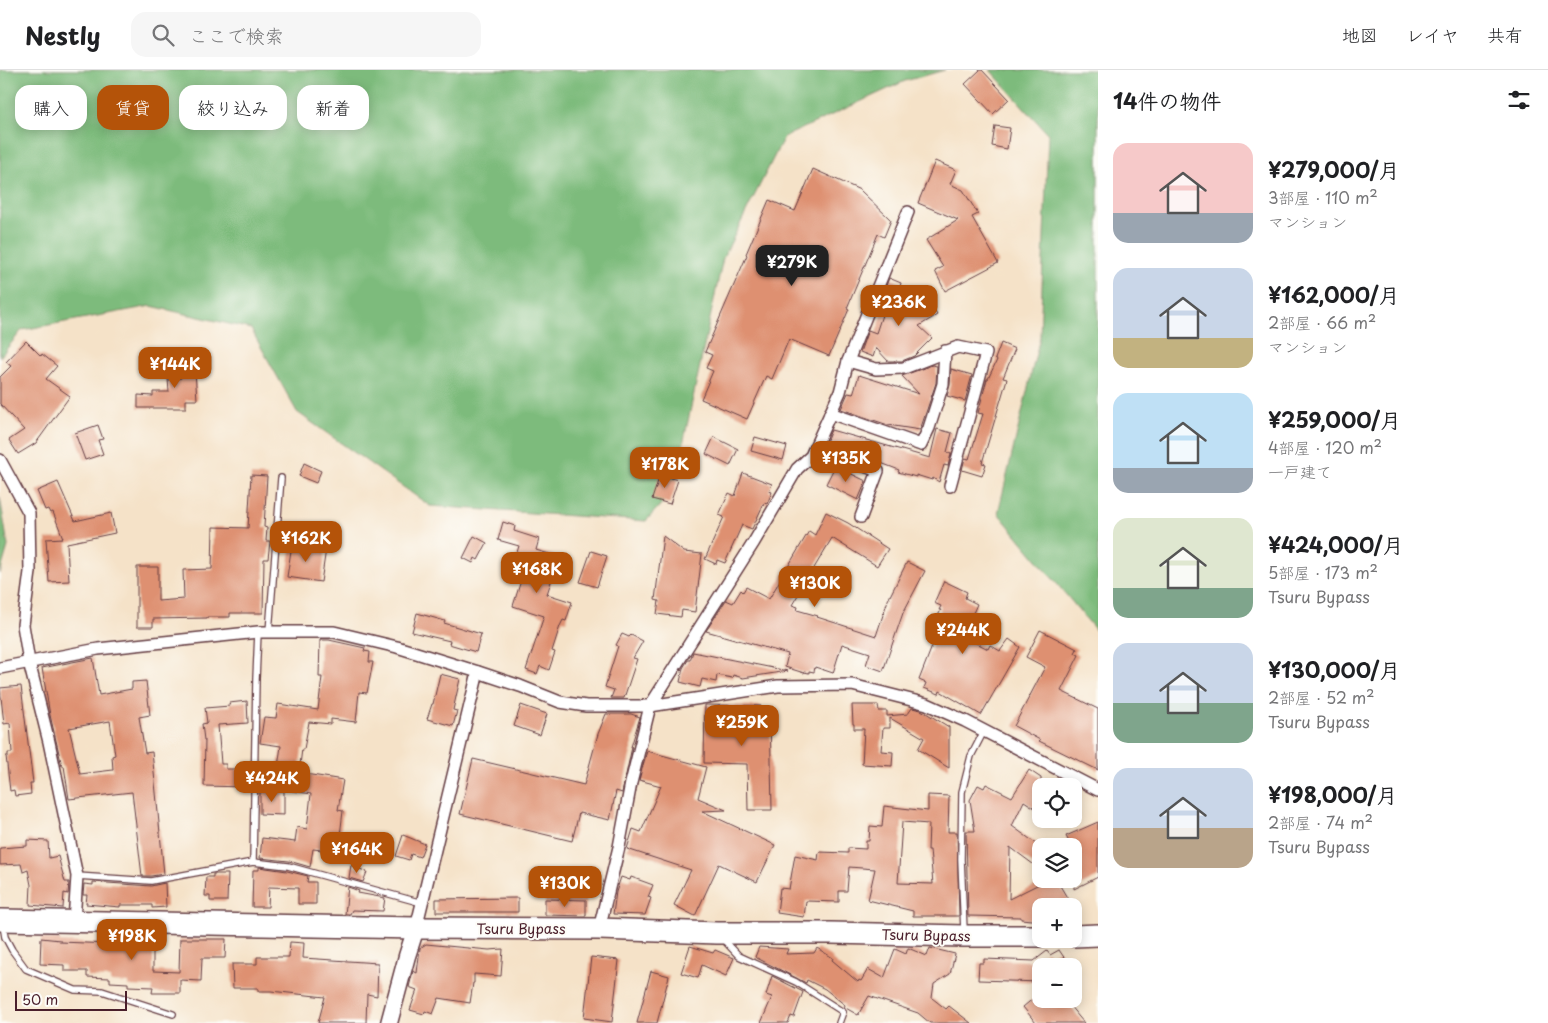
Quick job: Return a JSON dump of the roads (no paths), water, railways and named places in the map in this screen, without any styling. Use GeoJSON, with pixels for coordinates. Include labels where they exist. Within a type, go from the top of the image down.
{"type":"FeatureCollection","features":[{"type":"Feature","properties":{"kind":"highway","name":"Tsuru Bypass"},"geometry":{"type":"LineString","coordinates":[[1,920],[416,928],[599,929],[718,933],[1032,936]]}},
{"type":"Feature","properties":{"kind":"highway"},"geometry":{"type":"LineString","coordinates":[[1082,936],[1098,935]]}},
{"type":"Feature","properties":{"kind":"street"},"geometry":{"type":"LineString","coordinates":[[599,929],[650,706],[754,542],[797,469],[811,456],[840,392],[848,361],[908,212]]}},
{"type":"Feature","properties":{"kind":"street"},"geometry":{"type":"LineString","coordinates":[[848,361],[876,369],[904,368],[958,347],[986,353],[950,486]]}},
{"type":"Feature","properties":{"kind":"street"},"geometry":{"type":"LineString","coordinates":[[830,413],[921,445],[929,428],[943,384],[945,351]]}},
{"type":"Feature","properties":{"kind":"street"},"geometry":{"type":"LineString","coordinates":[[815,448],[878,471],[861,516]]}},
{"type":"Feature","properties":{"kind":"street"},"geometry":{"type":"LineString","coordinates":[[0,460],[29,513],[30,572],[23,625],[29,662],[49,742],[77,876],[74,920]]}},
{"type":"Feature","properties":{"kind":"street"},"geometry":{"type":"LineString","coordinates":[[0,668],[98,649],[264,632],[334,632],[478,672],[560,702],[586,706],[650,706],[778,686],[852,685],[927,704],[965,721],[1098,790]]}},
{"type":"Feature","properties":{"kind":"street"},"geometry":{"type":"LineString","coordinates":[[389,1023],[416,928],[478,672]]}},
{"type":"Feature","properties":{"kind":"lane"},"geometry":{"type":"LineString","coordinates":[[253,862],[256,679],[264,632],[280,478]]}},
{"type":"Feature","properties":{"kind":"lane"},"geometry":{"type":"LineString","coordinates":[[964,936],[961,860],[962,792],[972,756],[984,731]]}},
{"type":"Feature","properties":{"kind":"lane"},"geometry":{"type":"LineString","coordinates":[[77,876],[150,881],[253,862],[288,866],[422,904]]}},
{"type":"Feature","properties":{"kind":"lane"},"geometry":{"type":"LineString","coordinates":[[1,920],[5,937],[26,969],[75,990],[102,991],[174,1014]]}},
{"type":"Feature","properties":{"kind":"lane"},"geometry":{"type":"LineString","coordinates":[[718,933],[739,956],[796,982],[843,1012],[840,1023]]}}]}
